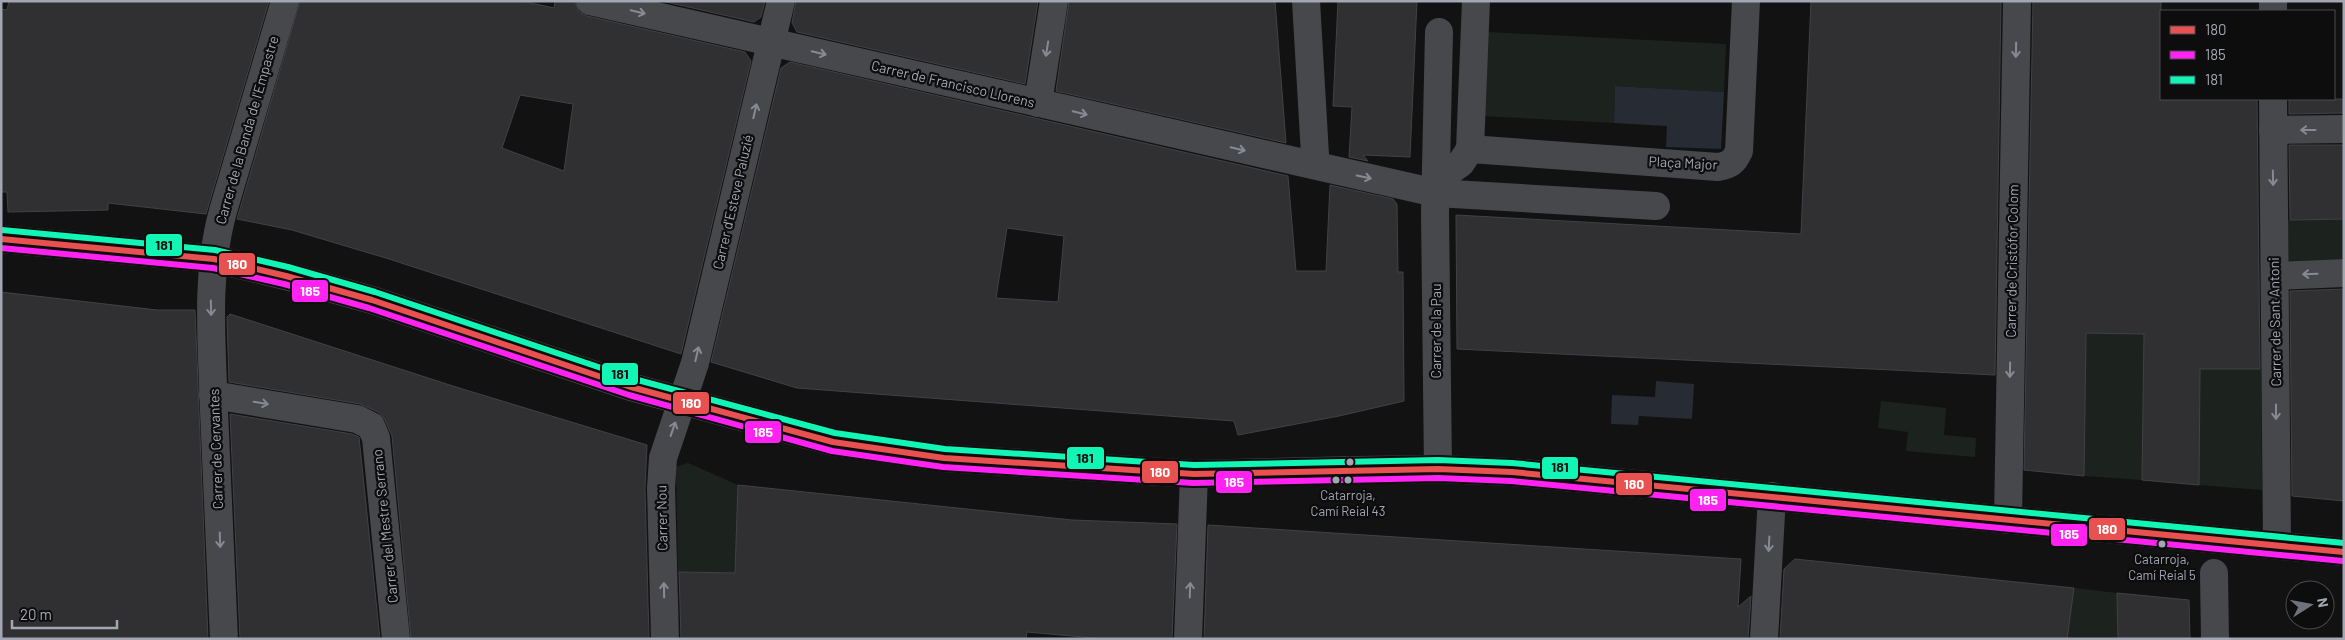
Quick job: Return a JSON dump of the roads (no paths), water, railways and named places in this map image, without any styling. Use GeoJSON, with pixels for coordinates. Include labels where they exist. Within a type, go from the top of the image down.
{"type":"FeatureCollection","features":[{"type":"Feature","properties":{"kind":"street","name":"Carrer de la Banda de l'Empastre"},"geometry":{"type":"LineString","coordinates":[[214,259],[216,236],[285,1]]}},
{"type":"Feature","properties":{"kind":"street","name":"Carrer de Francisco Llorens"},"geometry":{"type":"LineString","coordinates":[[590,1],[1038,103],[1316,161]]}},
{"type":"Feature","properties":{"kind":"street","name":"Carrer d'Esteve Paluzié"},"geometry":{"type":"LineString","coordinates":[[683,401],[695,363],[781,1]]}},
{"type":"Feature","properties":{"kind":"street"},"geometry":{"type":"LineString","coordinates":[[1038,103],[1054,1]]}},
{"type":"Feature","properties":{"kind":"street"},"geometry":{"type":"LineString","coordinates":[[1306,1],[1316,161],[1440,184],[1656,206]]}},
{"type":"Feature","properties":{"kind":"street"},"geometry":{"type":"LineString","coordinates":[[1440,184],[1461,163],[1470,149],[1476,1]]}},
{"type":"Feature","properties":{"kind":"street","name":"Plaça Major"},"geometry":{"type":"LineString","coordinates":[[1470,149],[1718,166],[1727,165],[1734,161],[1739,152],[1746,1]]}},
{"type":"Feature","properties":{"kind":"street","name":"Carrer de Cristòfor Colom"},"geometry":{"type":"LineString","coordinates":[[2008,520],[2017,1]]}},
{"type":"Feature","properties":{"kind":"street","name":"Carrer de la Pau"},"geometry":{"type":"LineString","coordinates":[[1438,469],[1439,32]]}},
{"type":"Feature","properties":{"kind":"street","name":"Carrer de Sant Antoni"},"geometry":{"type":"LineString","coordinates":[[2273,100],[2277,545]]}},
{"type":"Feature","properties":{"kind":"street"},"geometry":{"type":"LineString","coordinates":[[2272,130],[2344,129]]}},
{"type":"Feature","properties":{"kind":"street"},"geometry":{"type":"LineString","coordinates":[[1,239],[214,259],[286,276],[372,300],[631,387],[832,442],[944,458],[1194,474],[1438,469],[1512,472],[2344,552]]}},
{"type":"Feature","properties":{"kind":"street","name":"Carrer de Cervantes"},"geometry":{"type":"LineString","coordinates":[[214,259],[211,291],[213,395],[224,639]]}},
{"type":"Feature","properties":{"kind":"street"},"geometry":{"type":"LineString","coordinates":[[2275,276],[2344,273]]}},
{"type":"Feature","properties":{"kind":"street","name":"Carrer del Mestre Serrano"},"geometry":{"type":"LineString","coordinates":[[213,395],[357,420],[371,426],[376,438],[396,639]]}},
{"type":"Feature","properties":{"kind":"street","name":"Carrer Nou"},"geometry":{"type":"LineString","coordinates":[[665,639],[662,471],[664,458],[683,401]]}},
{"type":"Feature","properties":{"kind":"street"},"geometry":{"type":"LineString","coordinates":[[1188,639],[1194,474]]}},
{"type":"Feature","properties":{"kind":"street"},"geometry":{"type":"LineString","coordinates":[[1764,639],[1772,496]]}},
{"type":"Feature","properties":{"kind":"street"},"geometry":{"type":"LineString","coordinates":[[2214,573],[2215,639]]}},
{"type":"Feature","properties":{"kind":"place","name":"Catarroja, Camí Reial 43"},"geometry":{"type":"Point","coordinates":[1348,480]}},
{"type":"Feature","properties":{"kind":"place","name":"Catarroja, Camí Reial 5"},"geometry":{"type":"Point","coordinates":[2162,544]}}]}
